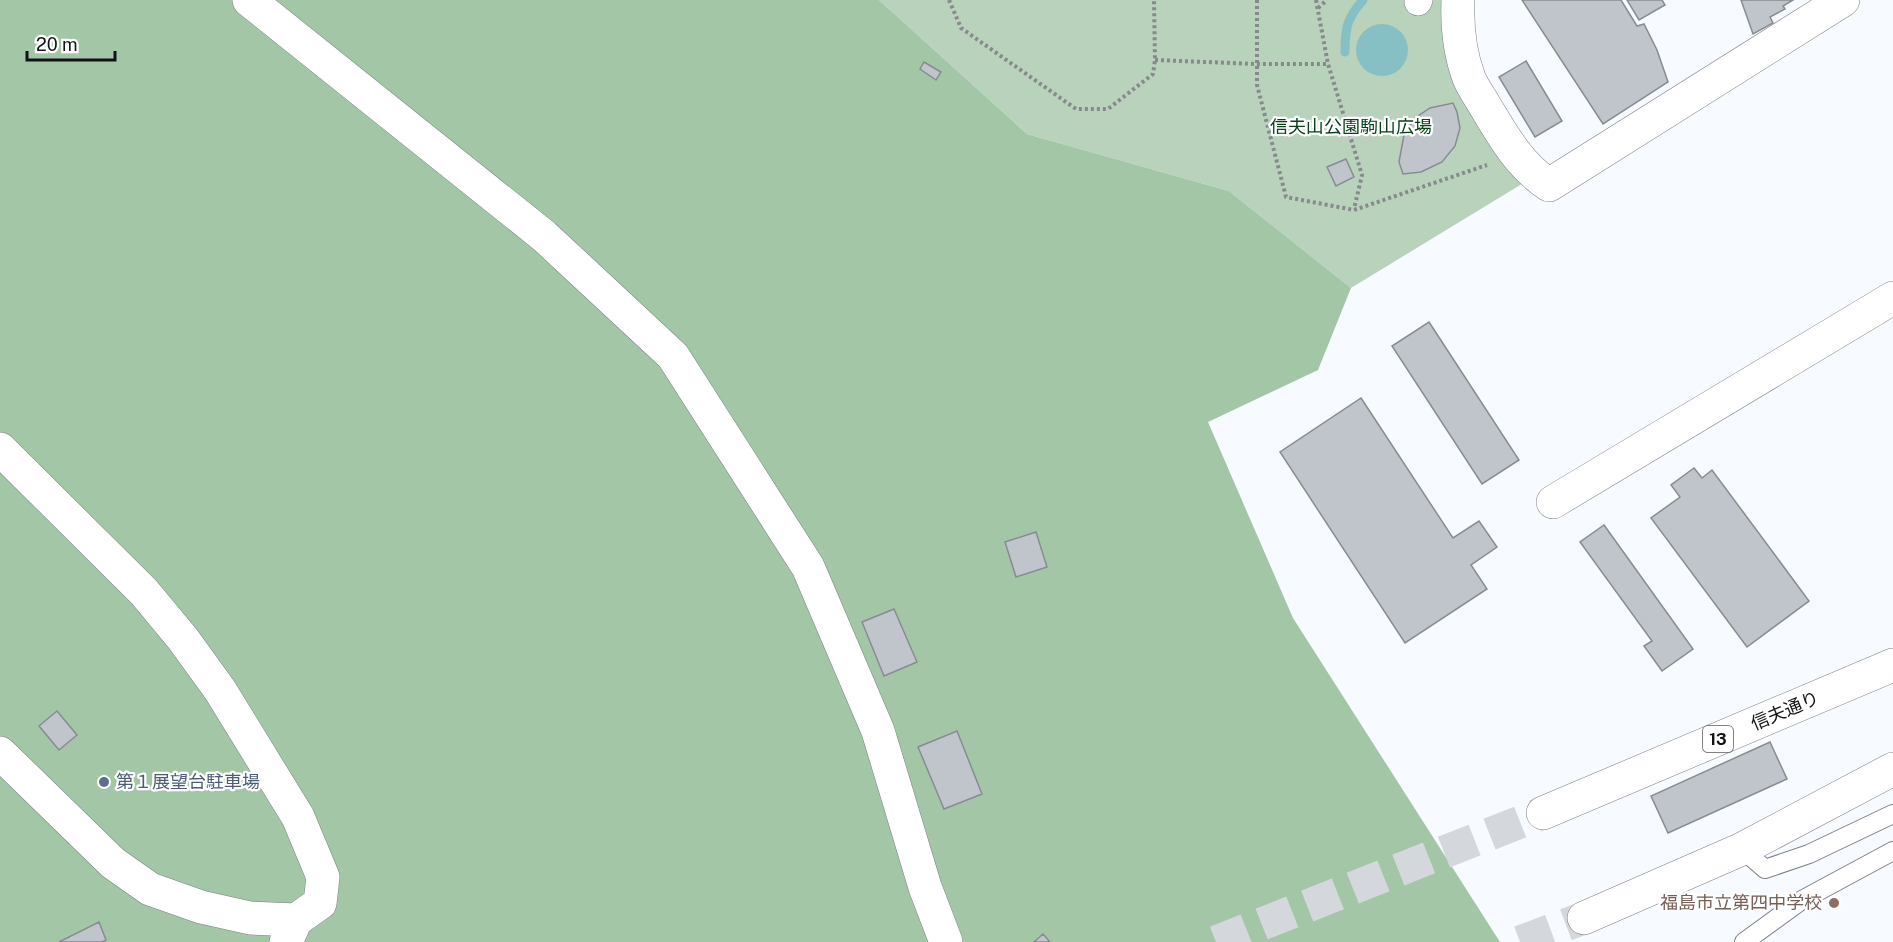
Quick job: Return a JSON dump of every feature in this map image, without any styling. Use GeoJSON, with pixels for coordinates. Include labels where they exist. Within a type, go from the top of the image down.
{"type":"FeatureCollection","features":[{"type":"Feature","properties":{"kind":"main road"},"geometry":{"type":"LineString","coordinates":[[249,0],[544,236],[673,356],[808,567],[878,731],[925,887],[946,942]]}},
{"type":"Feature","properties":{"kind":"main road"},"geometry":{"type":"LineString","coordinates":[[1458,0],[1462,49],[1469,78],[1510,148],[1535,176],[1549,185],[1843,0]]}},
{"type":"Feature","properties":{"kind":"main road"},"geometry":{"type":"LineString","coordinates":[[1553,502],[1893,298]]}},
{"type":"Feature","properties":{"kind":"main road"},"geometry":{"type":"LineString","coordinates":[[0,449],[144,592],[183,639],[220,690],[298,817],[323,877],[320,903],[291,931],[250,918],[201,907],[150,890],[113,863],[0,753]]}},
{"type":"Feature","properties":{"kind":"main road","name":"信夫通り"},"geometry":{"type":"LineString","coordinates":[[1544,813],[1893,665]]}},
{"type":"Feature","properties":{"kind":"main road"},"geometry":{"type":"LineString","coordinates":[[1584,918],[1742,849],[1893,769]]}},
{"type":"Feature","properties":{"kind":"lane"},"geometry":{"type":"LineString","coordinates":[[1742,849],[1765,869],[1809,854],[1893,814]]}},
{"type":"Feature","properties":{"kind":"lane"},"geometry":{"type":"LineString","coordinates":[[1744,942],[1802,900],[1893,851]]}},
{"type":"Feature","properties":{"kind":"path"},"geometry":{"type":"LineString","coordinates":[[949,0],[961,28],[1076,109],[1108,109],[1153,74],[1155,60],[1154,0]]}},
{"type":"Feature","properties":{"kind":"path"},"geometry":{"type":"LineString","coordinates":[[1257,0],[1257,85],[1286,197],[1354,210],[1516,155]]}},
{"type":"Feature","properties":{"kind":"path"},"geometry":{"type":"LineString","coordinates":[[1316,0],[1328,64],[1362,175],[1354,210]]}},
{"type":"Feature","properties":{"kind":"path"},"geometry":{"type":"LineString","coordinates":[[1318,8],[1328,0]]}},
{"type":"Feature","properties":{"kind":"path"},"geometry":{"type":"LineString","coordinates":[[1155,60],[1328,64]]}},
{"type":"Feature","properties":{"kind":"green space"},"geometry":{"type":"Polygon","coordinates":[[[0,0],[879,0],[1027,134],[1229,191],[1351,288],[1318,370],[1208,422],[1293,618],[1500,942],[0,942],[0,0]]]}},
{"type":"Feature","properties":{"kind":"green space","name":"信夫山公園駒山広場"},"geometry":{"type":"Polygon","coordinates":[[[879,0],[1458,0],[1462,49],[1535,176],[1351,288],[1229,191],[1027,134],[879,0]]]}},
{"type":"Feature","properties":{"kind":"water"},"geometry":{"type":"Polygon","coordinates":[[[1377,24],[1387,24],[1401,31],[1408,50],[1401,69],[1387,76],[1377,76],[1367,72],[1360,65],[1356,55],[1356,45],[1360,35],[1367,28],[1377,24]]]}},
{"type":"Feature","properties":{"kind":"building"},"geometry":{"type":"Polygon","coordinates":[[[1522,0],[1621,0],[1637,26],[1644,24],[1657,50],[1668,82],[1603,124],[1522,0]]]}},
{"type":"Feature","properties":{"kind":"building"},"geometry":{"type":"Polygon","coordinates":[[[1627,0],[1662,0],[1665,5],[1639,20],[1627,0]]]}},
{"type":"Feature","properties":{"kind":"building"},"geometry":{"type":"Polygon","coordinates":[[[1741,0],[1793,0],[1783,6],[1785,9],[1770,17],[1773,23],[1753,34],[1741,0]]]}},
{"type":"Feature","properties":{"kind":"building"},"geometry":{"type":"Polygon","coordinates":[[[1526,61],[1562,121],[1535,137],[1499,77],[1526,61]]]}},
{"type":"Feature","properties":{"kind":"building"},"geometry":{"type":"Polygon","coordinates":[[[924,62],[941,72],[936,80],[920,69],[924,62]]]}},
{"type":"Feature","properties":{"kind":"building"},"geometry":{"type":"Polygon","coordinates":[[[1453,103],[1460,128],[1455,146],[1442,162],[1421,172],[1403,174],[1399,162],[1404,135],[1415,118],[1430,108],[1453,103]]]}},
{"type":"Feature","properties":{"kind":"building"},"geometry":{"type":"Polygon","coordinates":[[[1346,159],[1354,177],[1336,186],[1327,167],[1346,159]]]}},
{"type":"Feature","properties":{"kind":"building"},"geometry":{"type":"Polygon","coordinates":[[[1429,322],[1519,460],[1482,484],[1392,346],[1429,322]]]}},
{"type":"Feature","properties":{"kind":"building"},"geometry":{"type":"Polygon","coordinates":[[[1361,398],[1453,538],[1479,521],[1497,547],[1471,565],[1487,589],[1405,643],[1280,452],[1361,398]]]}},
{"type":"Feature","properties":{"kind":"building"},"geometry":{"type":"Polygon","coordinates":[[[1694,468],[1702,478],[1712,470],[1809,601],[1747,647],[1651,518],[1680,497],[1671,485],[1694,468]]]}},
{"type":"Feature","properties":{"kind":"building"},"geometry":{"type":"Polygon","coordinates":[[[1604,525],[1693,649],[1662,671],[1644,646],[1652,641],[1580,542],[1604,525]]]}},
{"type":"Feature","properties":{"kind":"building"},"geometry":{"type":"Polygon","coordinates":[[[1036,532],[1047,567],[1016,577],[1005,542],[1036,532]]]}},
{"type":"Feature","properties":{"kind":"building"},"geometry":{"type":"Polygon","coordinates":[[[894,609],[917,662],[884,676],[862,622],[894,609]]]}},
{"type":"Feature","properties":{"kind":"building"},"geometry":{"type":"Polygon","coordinates":[[[57,711],[77,735],[59,750],[39,726],[57,711]]]}},
{"type":"Feature","properties":{"kind":"building"},"geometry":{"type":"Polygon","coordinates":[[[957,731],[982,794],[944,809],[918,747],[957,731]]]}},
{"type":"Feature","properties":{"kind":"building"},"geometry":{"type":"Polygon","coordinates":[[[1770,742],[1787,779],[1668,833],[1651,796],[1770,742]]]}},
{"type":"Feature","properties":{"kind":"building"},"geometry":{"type":"Polygon","coordinates":[[[99,922],[106,940],[102,942],[59,942],[99,922]]]}},
{"type":"Feature","properties":{"kind":"building"},"geometry":{"type":"Polygon","coordinates":[[[1043,934],[1050,942],[1034,942],[1043,934]]]}},
{"type":"Feature","properties":{"kind":"waterway"},"geometry":{"type":"LineString","coordinates":[[1345,52],[1348,24],[1353,12],[1363,0]]}},
{"type":"Feature","properties":{"kind":"tunnel"},"geometry":{"type":"LineString","coordinates":[[1216,942],[1543,813]]}},
{"type":"Feature","properties":{"kind":"tunnel"},"geometry":{"type":"LineString","coordinates":[[1520,942],[1584,918]]}},
{"type":"Feature","properties":{"kind":"place","name":"第１展望台駐車場"},"geometry":{"type":"Point","coordinates":[104,782]}},
{"type":"Feature","properties":{"kind":"place","name":"福島市立第四中学校"},"geometry":{"type":"Point","coordinates":[1834,903]}}]}
